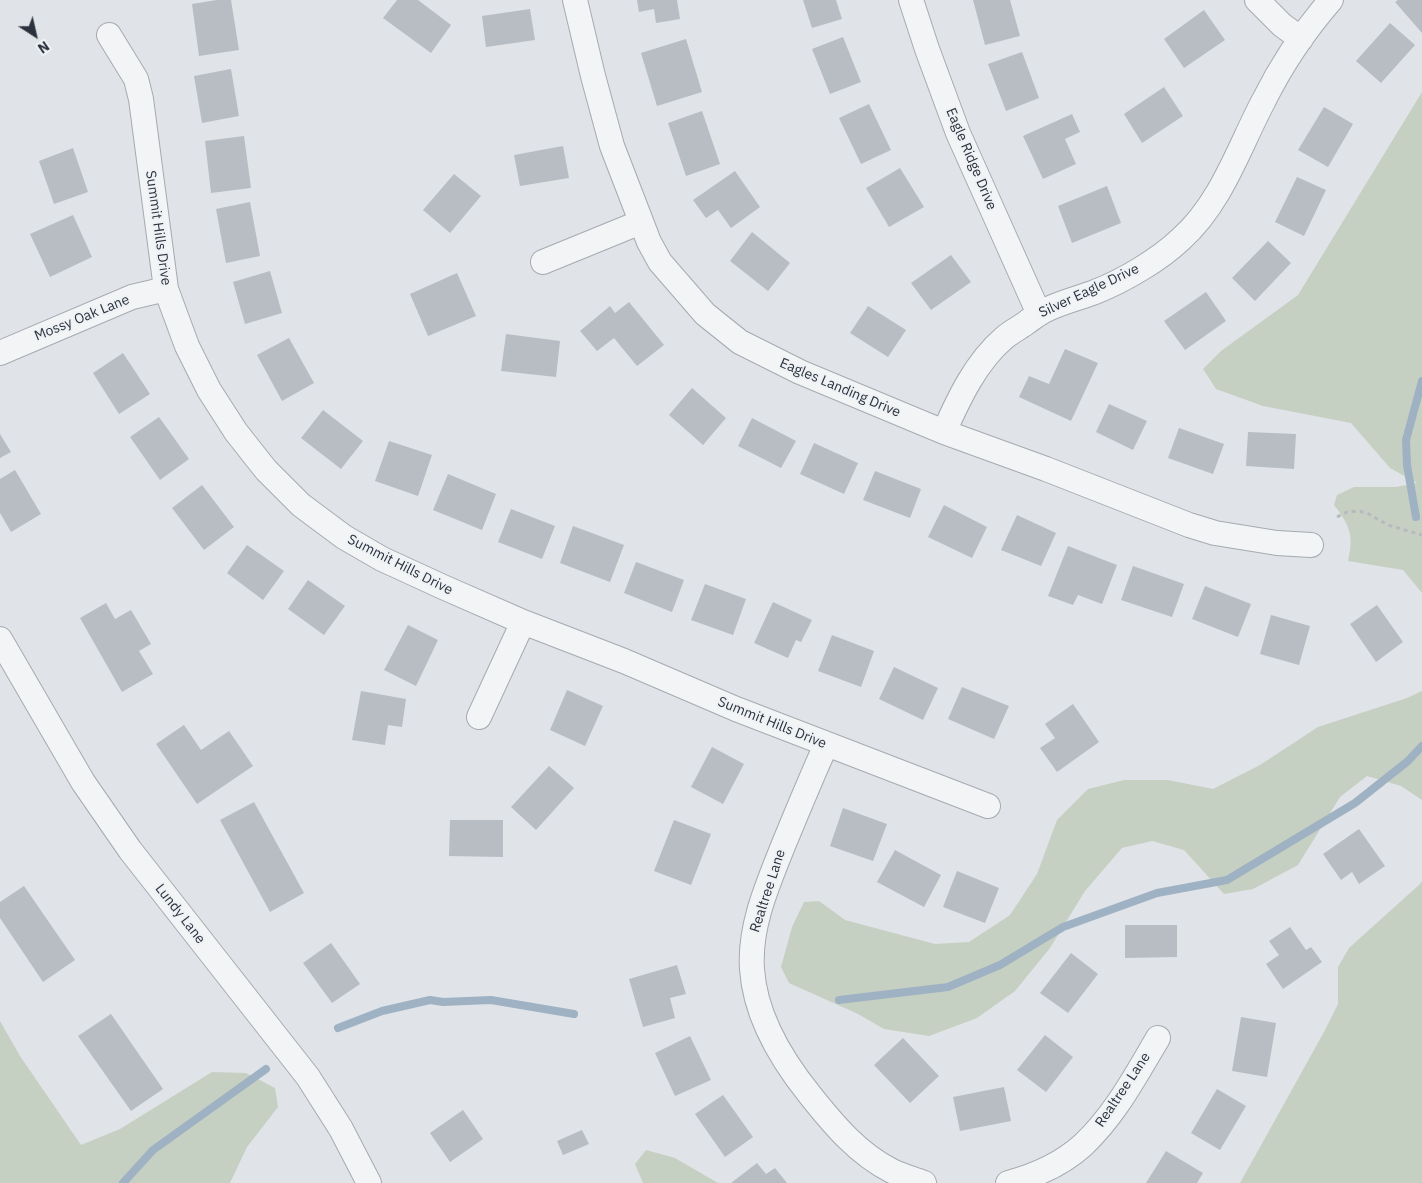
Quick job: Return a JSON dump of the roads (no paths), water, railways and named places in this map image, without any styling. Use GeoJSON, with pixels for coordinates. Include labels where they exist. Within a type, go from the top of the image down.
{"type":"FeatureCollection","features":[{"type":"Feature","properties":{"kind":"street","name":"Eagles Landing Drive"},"geometry":{"type":"LineString","coordinates":[[575,0],[612,146],[649,242],[660,262],[705,314],[740,342],[800,372],[944,432],[1046,469],[1189,525],[1215,533],[1277,543],[1311,545]]}},
{"type":"Feature","properties":{"kind":"street","name":"Eagle Ridge Drive"},"geometry":{"type":"LineString","coordinates":[[911,0],[958,133],[1039,314]]}},
{"type":"Feature","properties":{"kind":"street"},"geometry":{"type":"LineString","coordinates":[[1258,0],[1282,25],[1301,39]]}},
{"type":"Feature","properties":{"kind":"street","name":"Silver Eagle Drive"},"geometry":{"type":"LineString","coordinates":[[944,432],[972,376],[988,354],[1005,337],[1048,309],[1119,280],[1180,240],[1194,225],[1208,208],[1232,166],[1263,101],[1284,63],[1331,0]]}},
{"type":"Feature","properties":{"kind":"street","name":"Summit Hills Drive"},"geometry":{"type":"LineString","coordinates":[[109,35],[136,79],[141,99],[166,289],[187,346],[209,390],[236,432],[266,470],[301,505],[341,535],[382,558],[523,622],[624,661],[826,745],[988,806]]}},
{"type":"Feature","properties":{"kind":"street"},"geometry":{"type":"LineString","coordinates":[[542,262],[641,222]]}},
{"type":"Feature","properties":{"kind":"street","name":"Mossy Oak Lane"},"geometry":{"type":"LineString","coordinates":[[0,353],[132,297],[166,289]]}},
{"type":"Feature","properties":{"kind":"street"},"geometry":{"type":"LineString","coordinates":[[479,717],[523,622]]}},
{"type":"Feature","properties":{"kind":"street","name":"Lundy Lane"},"geometry":{"type":"LineString","coordinates":[[0,639],[83,782],[130,850],[308,1077],[341,1129],[369,1183]]}},
{"type":"Feature","properties":{"kind":"street","name":"Realtree Lane"},"geometry":{"type":"LineString","coordinates":[[826,745],[769,880],[754,929],[752,962],[754,989],[765,1022],[777,1047],[799,1081],[827,1116],[857,1147],[875,1160],[893,1171],[924,1183]]}},
{"type":"Feature","properties":{"kind":"street","name":"Realtree Lane"},"geometry":{"type":"LineString","coordinates":[[1008,1183],[1030,1177],[1058,1164],[1082,1146],[1104,1122],[1132,1082],[1158,1038]]}},
{"type":"Feature","properties":{"kind":"waterway"},"geometry":{"type":"LineString","coordinates":[[1416,517],[1407,465],[1406,440],[1422,381]]}},
{"type":"Feature","properties":{"kind":"waterway"},"geometry":{"type":"LineString","coordinates":[[839,1000],[948,987],[1000,965],[1063,927],[1157,893],[1227,880],[1355,803],[1408,761],[1422,746]]}},
{"type":"Feature","properties":{"kind":"waterway"},"geometry":{"type":"LineString","coordinates":[[338,1028],[382,1011],[430,1000],[443,1002],[491,1000],[574,1014]]}},
{"type":"Feature","properties":{"kind":"waterway"},"geometry":{"type":"LineString","coordinates":[[123,1183],[153,1150],[266,1069]]}}]}
